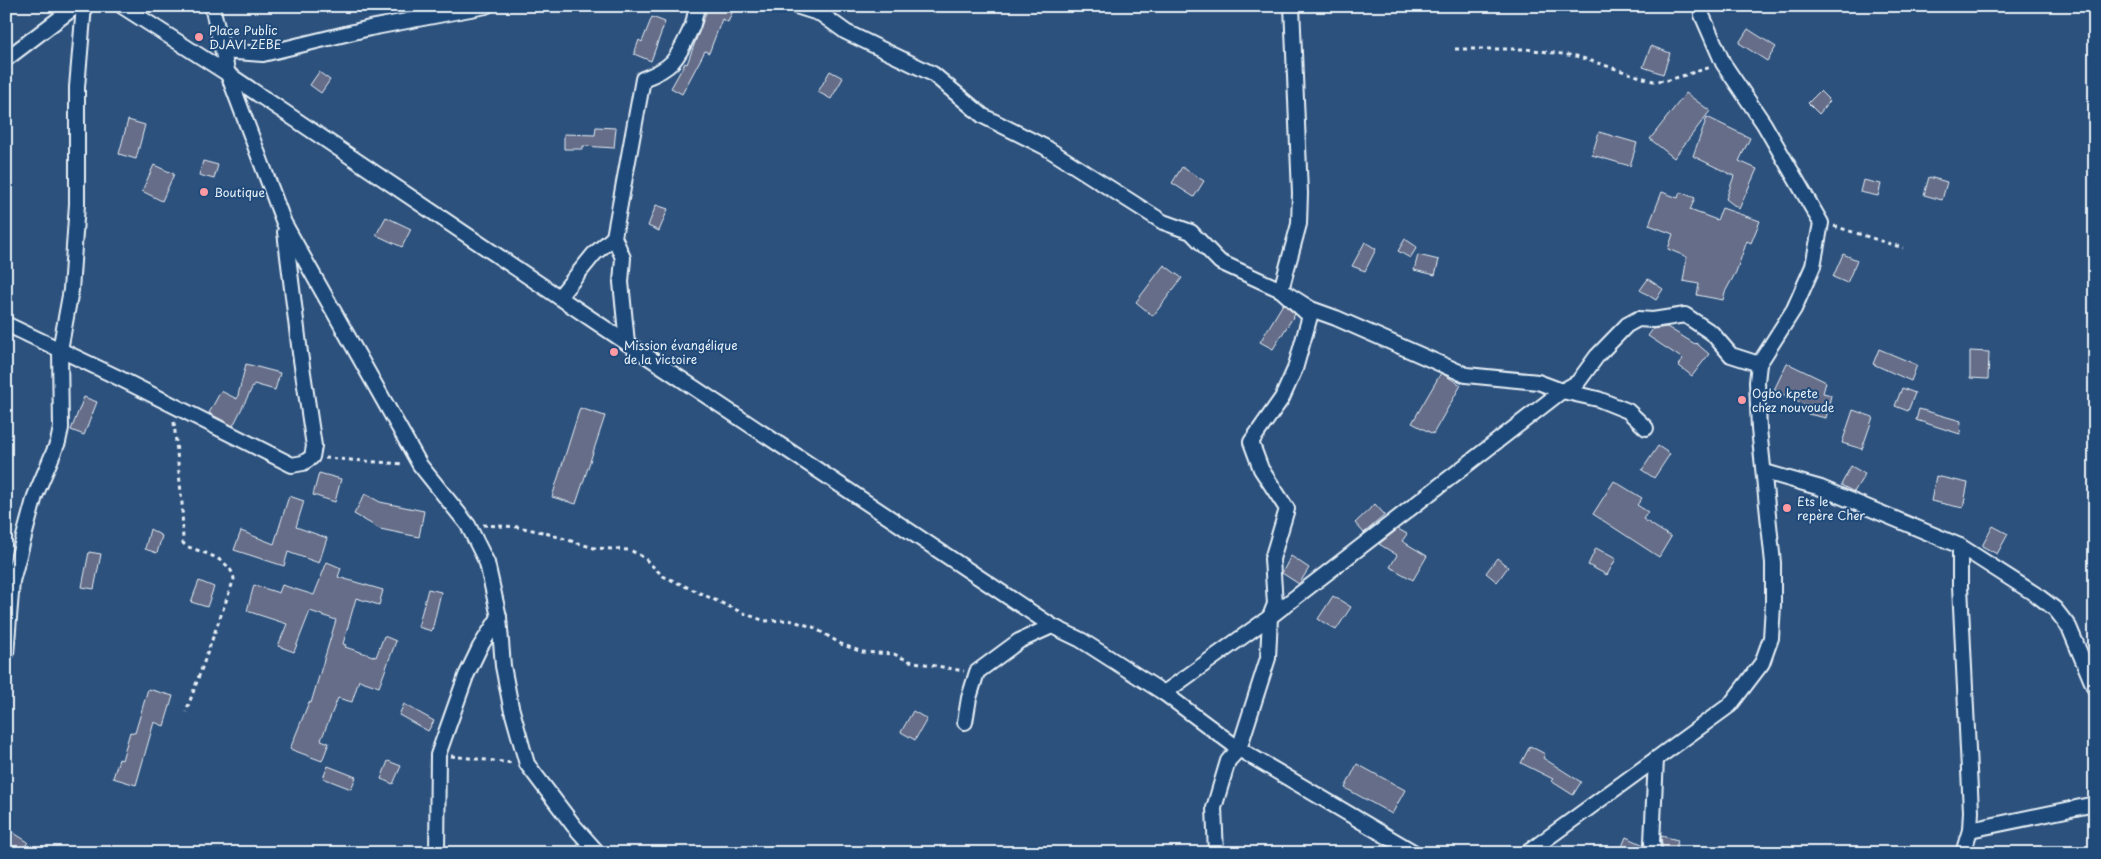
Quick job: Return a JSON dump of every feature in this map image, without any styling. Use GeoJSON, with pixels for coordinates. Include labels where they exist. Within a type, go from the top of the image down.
{"type":"FeatureCollection","features":[{"type":"Feature","properties":{"kind":"street"},"geometry":{"type":"LineString","coordinates":[[6,59],[76,6]]}},
{"type":"Feature","properties":{"kind":"street"},"geometry":{"type":"LineString","coordinates":[[6,654],[12,581],[35,496],[58,442],[61,428],[60,350],[71,290],[77,204],[78,87],[84,6]]}},
{"type":"Feature","properties":{"kind":"street"},"geometry":{"type":"LineString","coordinates":[[122,6],[228,74],[1052,626],[1081,640],[1164,693],[1234,745],[1415,853]]}},
{"type":"Feature","properties":{"kind":"street"},"geometry":{"type":"LineString","coordinates":[[212,6],[228,74],[284,223],[420,465],[468,525],[487,563],[499,617],[504,666],[511,707],[527,764],[574,826],[598,853]]}},
{"type":"Feature","properties":{"kind":"street"},"geometry":{"type":"LineString","coordinates":[[223,51],[263,54],[370,28],[486,6]]}},
{"type":"Feature","properties":{"kind":"street"},"geometry":{"type":"LineString","coordinates":[[627,343],[621,282],[623,258],[614,237],[644,79],[661,72],[676,60],[685,37],[692,28],[698,6]]}},
{"type":"Feature","properties":{"kind":"street"},"geometry":{"type":"LineString","coordinates":[[796,6],[821,14],[846,32],[933,74],[984,116],[1045,147],[1163,222],[1191,232],[1220,262],[1281,290],[1311,309],[1466,375],[1538,382],[1562,391],[1598,400],[1628,411],[1646,428]]}},
{"type":"Feature","properties":{"kind":"street"},"geometry":{"type":"LineString","coordinates":[[1281,290],[1299,224],[1300,193],[1292,6]]}},
{"type":"Feature","properties":{"kind":"street"},"geometry":{"type":"LineString","coordinates":[[1527,853],[1730,705],[1762,662],[1770,638],[1773,604],[1773,563],[1759,429],[1759,364],[1794,309],[1813,266],[1821,223],[1764,124],[1723,64],[1700,6]]}},
{"type":"Feature","properties":{"kind":"street"},"geometry":{"type":"LineString","coordinates":[[6,324],[172,404],[292,465],[303,463],[312,457],[314,446],[284,223]]}},
{"type":"Feature","properties":{"kind":"street"},"geometry":{"type":"LineString","coordinates":[[559,297],[594,254],[614,237]]}},
{"type":"Feature","properties":{"kind":"street"},"geometry":{"type":"LineString","coordinates":[[1216,853],[1214,808],[1228,761],[1268,658],[1270,617],[1275,604],[1272,559],[1286,509],[1261,469],[1251,442],[1282,398],[1295,369],[1310,316],[1281,290]]}},
{"type":"Feature","properties":{"kind":"street"},"geometry":{"type":"LineString","coordinates":[[1164,693],[1270,617],[1562,391],[1578,382],[1597,356],[1627,324],[1638,319],[1653,320],[1685,314],[1712,333],[1731,355],[1759,364]]}},
{"type":"Feature","properties":{"kind":"street"},"geometry":{"type":"LineString","coordinates":[[1764,472],[1820,488],[1960,546],[2038,596],[2055,609],[2069,627],[2095,689]]}},
{"type":"Feature","properties":{"kind":"street"},"geometry":{"type":"LineString","coordinates":[[1960,546],[1960,586],[1970,801],[1970,830],[1963,853]]}},
{"type":"Feature","properties":{"kind":"street"},"geometry":{"type":"LineString","coordinates":[[437,853],[438,755],[466,676],[480,647],[499,617]]}},
{"type":"Feature","properties":{"kind":"street"},"geometry":{"type":"LineString","coordinates":[[965,722],[969,698],[977,672],[1018,640],[1052,626]]}},
{"type":"Feature","properties":{"kind":"street"},"geometry":{"type":"LineString","coordinates":[[1654,853],[1652,842],[1656,759]]}},
{"type":"Feature","properties":{"kind":"street"},"geometry":{"type":"LineString","coordinates":[[1970,830],[2095,804]]}},
{"type":"Feature","properties":{"kind":"path"},"geometry":{"type":"LineString","coordinates":[[1455,49],[1526,49],[1576,56],[1653,81],[1669,80],[1723,64]]}},
{"type":"Feature","properties":{"kind":"path"},"geometry":{"type":"LineString","coordinates":[[1821,223],[1850,230],[1903,248]]}},
{"type":"Feature","properties":{"kind":"path"},"geometry":{"type":"LineString","coordinates":[[172,404],[182,503],[183,543],[226,563],[233,570],[234,579],[186,712]]}},
{"type":"Feature","properties":{"kind":"path"},"geometry":{"type":"LineString","coordinates":[[312,457],[420,465]]}},
{"type":"Feature","properties":{"kind":"path"},"geometry":{"type":"LineString","coordinates":[[468,525],[518,527],[594,548],[630,550],[643,556],[663,576],[765,621],[789,620],[813,627],[841,644],[862,652],[894,654],[909,661],[977,672]]}},
{"type":"Feature","properties":{"kind":"path"},"geometry":{"type":"LineString","coordinates":[[438,755],[527,764]]}},
{"type":"Feature","properties":{"kind":"building"},"geometry":{"type":"Polygon","coordinates":[[[707,6],[735,6],[728,22],[722,19],[709,53],[705,51],[682,94],[671,88],[685,63],[687,64],[707,6]]]}},
{"type":"Feature","properties":{"kind":"building"},"geometry":{"type":"Polygon","coordinates":[[[652,17],[665,22],[651,61],[634,54],[639,40],[642,42],[652,17]]]}},
{"type":"Feature","properties":{"kind":"building"},"geometry":{"type":"Polygon","coordinates":[[[1748,29],[1776,47],[1767,61],[1739,43],[1748,29]]]}},
{"type":"Feature","properties":{"kind":"building"},"geometry":{"type":"Polygon","coordinates":[[[1651,46],[1670,53],[1663,74],[1643,67],[1651,46]]]}},
{"type":"Feature","properties":{"kind":"building"},"geometry":{"type":"Polygon","coordinates":[[[830,71],[843,78],[831,99],[818,92],[830,71]]]}},
{"type":"Feature","properties":{"kind":"building"},"geometry":{"type":"Polygon","coordinates":[[[319,72],[330,80],[321,93],[310,85],[319,72]]]}},
{"type":"Feature","properties":{"kind":"building"},"geometry":{"type":"Polygon","coordinates":[[[1820,91],[1830,101],[1819,114],[1808,103],[1820,91]]]}},
{"type":"Feature","properties":{"kind":"building"},"geometry":{"type":"Polygon","coordinates":[[[1686,93],[1710,111],[1674,158],[1650,139],[1686,93]]]}},
{"type":"Feature","properties":{"kind":"building"},"geometry":{"type":"Polygon","coordinates":[[[1707,117],[1750,138],[1739,161],[1757,169],[1739,209],[1726,199],[1734,176],[1693,156],[1707,117]]]}},
{"type":"Feature","properties":{"kind":"building"},"geometry":{"type":"Polygon","coordinates":[[[128,120],[145,125],[136,159],[119,154],[128,120]]]}},
{"type":"Feature","properties":{"kind":"building"},"geometry":{"type":"Polygon","coordinates":[[[596,127],[616,128],[614,148],[583,146],[583,149],[564,149],[564,134],[595,135],[596,127]]]}},
{"type":"Feature","properties":{"kind":"building"},"geometry":{"type":"Polygon","coordinates":[[[1599,132],[1637,143],[1630,166],[1592,155],[1599,132]]]}},
{"type":"Feature","properties":{"kind":"building"},"geometry":{"type":"Polygon","coordinates":[[[203,161],[218,165],[214,179],[199,175],[203,161]]]}},
{"type":"Feature","properties":{"kind":"building"},"geometry":{"type":"Polygon","coordinates":[[[154,165],[174,174],[162,201],[142,191],[154,165]]]}},
{"type":"Feature","properties":{"kind":"building"},"geometry":{"type":"Polygon","coordinates":[[[1182,167],[1204,181],[1194,197],[1172,183],[1182,167]]]}},
{"type":"Feature","properties":{"kind":"building"},"geometry":{"type":"Polygon","coordinates":[[[1929,177],[1947,182],[1942,200],[1924,195],[1929,177]]]}},
{"type":"Feature","properties":{"kind":"building"},"geometry":{"type":"Polygon","coordinates":[[[1863,180],[1881,184],[1878,196],[1860,192],[1863,180]]]}},
{"type":"Feature","properties":{"kind":"building"},"geometry":{"type":"Polygon","coordinates":[[[1662,192],[1678,198],[1680,192],[1695,198],[1690,210],[1717,220],[1722,208],[1760,221],[1751,243],[1747,241],[1723,300],[1697,295],[1699,284],[1683,281],[1687,257],[1668,249],[1673,234],[1649,225],[1662,192]]]}},
{"type":"Feature","properties":{"kind":"building"},"geometry":{"type":"Polygon","coordinates":[[[656,205],[668,209],[659,231],[648,226],[656,205]]]}},
{"type":"Feature","properties":{"kind":"building"},"geometry":{"type":"Polygon","coordinates":[[[386,217],[411,229],[402,247],[376,235],[386,217]]]}},
{"type":"Feature","properties":{"kind":"building"},"geometry":{"type":"Polygon","coordinates":[[[1405,239],[1417,247],[1410,258],[1398,251],[1405,239]]]}},
{"type":"Feature","properties":{"kind":"building"},"geometry":{"type":"Polygon","coordinates":[[[1365,242],[1376,249],[1365,271],[1352,266],[1365,242]]]}},
{"type":"Feature","properties":{"kind":"building"},"geometry":{"type":"Polygon","coordinates":[[[1843,254],[1857,260],[1847,283],[1833,277],[1843,254]]]}},
{"type":"Feature","properties":{"kind":"building"},"geometry":{"type":"Polygon","coordinates":[[[1418,255],[1439,260],[1435,275],[1414,270],[1418,255]]]}},
{"type":"Feature","properties":{"kind":"building"},"geometry":{"type":"Polygon","coordinates":[[[1164,265],[1182,278],[1153,316],[1136,302],[1164,265]]]}},
{"type":"Feature","properties":{"kind":"building"},"geometry":{"type":"Polygon","coordinates":[[[1648,279],[1663,289],[1656,300],[1640,290],[1648,279]]]}},
{"type":"Feature","properties":{"kind":"building"},"geometry":{"type":"Polygon","coordinates":[[[1283,304],[1295,314],[1273,349],[1260,342],[1283,304]]]}},
{"type":"Feature","properties":{"kind":"building"},"geometry":{"type":"Polygon","coordinates":[[[1667,327],[1696,343],[1709,354],[1692,376],[1678,365],[1683,359],[1648,336],[1653,329],[1667,327]]]}},
{"type":"Feature","properties":{"kind":"building"},"geometry":{"type":"Polygon","coordinates":[[[1879,349],[1917,365],[1911,381],[1873,364],[1879,349]]]}},
{"type":"Feature","properties":{"kind":"building"},"geometry":{"type":"Polygon","coordinates":[[[1970,351],[1989,352],[1988,379],[1970,378],[1970,351]]]}},
{"type":"Feature","properties":{"kind":"building"},"geometry":{"type":"Polygon","coordinates":[[[1787,363],[1826,382],[1823,393],[1831,395],[1826,418],[1808,414],[1810,407],[1774,390],[1787,363]]]}},
{"type":"Feature","properties":{"kind":"building"},"geometry":{"type":"Polygon","coordinates":[[[246,364],[280,373],[275,390],[254,384],[233,426],[209,413],[221,391],[237,399],[246,364]]]}},
{"type":"Feature","properties":{"kind":"building"},"geometry":{"type":"Polygon","coordinates":[[[1441,373],[1461,385],[1433,434],[1412,423],[1441,373]]]}},
{"type":"Feature","properties":{"kind":"building"},"geometry":{"type":"Polygon","coordinates":[[[1902,388],[1915,393],[1908,411],[1895,406],[1902,388]]]}},
{"type":"Feature","properties":{"kind":"building"},"geometry":{"type":"Polygon","coordinates":[[[84,397],[97,402],[84,435],[71,430],[84,397]]]}},
{"type":"Feature","properties":{"kind":"building"},"geometry":{"type":"Polygon","coordinates":[[[580,408],[605,416],[576,504],[552,497],[580,408]]]}},
{"type":"Feature","properties":{"kind":"building"},"geometry":{"type":"Polygon","coordinates":[[[1919,409],[1961,421],[1960,434],[1916,420],[1919,409]]]}},
{"type":"Feature","properties":{"kind":"building"},"geometry":{"type":"Polygon","coordinates":[[[1853,410],[1873,417],[1862,449],[1842,443],[1853,410]]]}},
{"type":"Feature","properties":{"kind":"building"},"geometry":{"type":"Polygon","coordinates":[[[1658,446],[1670,454],[1654,478],[1642,470],[1658,446]]]}},
{"type":"Feature","properties":{"kind":"building"},"geometry":{"type":"Polygon","coordinates":[[[1851,466],[1865,474],[1854,492],[1841,485],[1851,466]]]}},
{"type":"Feature","properties":{"kind":"building"},"geometry":{"type":"Polygon","coordinates":[[[319,473],[341,479],[335,502],[313,495],[319,473]]]}},
{"type":"Feature","properties":{"kind":"building"},"geometry":{"type":"Polygon","coordinates":[[[1936,476],[1968,483],[1963,508],[1931,501],[1936,476]]]}},
{"type":"Feature","properties":{"kind":"building"},"geometry":{"type":"Polygon","coordinates":[[[1614,481],[1642,498],[1637,505],[1648,512],[1643,519],[1671,537],[1659,557],[1593,514],[1614,481]]]}},
{"type":"Feature","properties":{"kind":"building"},"geometry":{"type":"Polygon","coordinates":[[[365,494],[380,502],[424,511],[419,537],[380,529],[354,514],[365,494]]]}},
{"type":"Feature","properties":{"kind":"building"},"geometry":{"type":"Polygon","coordinates":[[[289,496],[304,501],[296,527],[327,538],[319,563],[288,552],[284,566],[234,550],[241,531],[274,544],[289,496]]]}},
{"type":"Feature","properties":{"kind":"building"},"geometry":{"type":"Polygon","coordinates":[[[1375,504],[1385,515],[1364,533],[1355,523],[1375,504]]]}},
{"type":"Feature","properties":{"kind":"building"},"geometry":{"type":"Polygon","coordinates":[[[1993,526],[2008,534],[1997,554],[1982,546],[1993,526]]]}},
{"type":"Feature","properties":{"kind":"building"},"geometry":{"type":"Polygon","coordinates":[[[150,529],[162,536],[157,553],[145,549],[150,529]]]}},
{"type":"Feature","properties":{"kind":"building"},"geometry":{"type":"Polygon","coordinates":[[[1398,529],[1407,534],[1402,541],[1427,556],[1413,580],[1390,567],[1397,555],[1379,544],[1398,529]]]}},
{"type":"Feature","properties":{"kind":"building"},"geometry":{"type":"Polygon","coordinates":[[[1596,548],[1616,559],[1607,575],[1588,565],[1596,548]]]}},
{"type":"Feature","properties":{"kind":"building"},"geometry":{"type":"Polygon","coordinates":[[[89,552],[101,554],[94,589],[82,587],[89,552]]]}},
{"type":"Feature","properties":{"kind":"building"},"geometry":{"type":"Polygon","coordinates":[[[1291,556],[1309,568],[1299,584],[1282,573],[1291,556]]]}},
{"type":"Feature","properties":{"kind":"building"},"geometry":{"type":"Polygon","coordinates":[[[1497,558],[1508,567],[1497,582],[1486,573],[1497,558]]]}},
{"type":"Feature","properties":{"kind":"building"},"geometry":{"type":"Polygon","coordinates":[[[327,562],[341,568],[338,577],[383,590],[379,605],[356,598],[343,644],[346,645],[345,647],[376,657],[384,636],[396,641],[379,687],[359,680],[352,702],[338,698],[321,740],[329,743],[322,761],[290,749],[309,702],[311,703],[336,620],[310,611],[294,652],[278,646],[287,624],[247,611],[254,585],[279,593],[282,585],[314,595],[327,562]]]}},
{"type":"Feature","properties":{"kind":"building"},"geometry":{"type":"Polygon","coordinates":[[[199,581],[214,587],[207,607],[191,602],[199,581]]]}},
{"type":"Feature","properties":{"kind":"building"},"geometry":{"type":"Polygon","coordinates":[[[428,589],[441,592],[432,631],[418,627],[428,589]]]}},
{"type":"Feature","properties":{"kind":"building"},"geometry":{"type":"Polygon","coordinates":[[[1333,596],[1351,607],[1336,630],[1318,619],[1333,596]]]}},
{"type":"Feature","properties":{"kind":"building"},"geometry":{"type":"Polygon","coordinates":[[[148,689],[173,696],[164,726],[154,722],[136,785],[113,778],[119,759],[122,760],[130,732],[135,733],[148,689]]]}},
{"type":"Feature","properties":{"kind":"building"},"geometry":{"type":"Polygon","coordinates":[[[404,704],[434,721],[428,731],[399,715],[404,704]]]}},
{"type":"Feature","properties":{"kind":"building"},"geometry":{"type":"Polygon","coordinates":[[[913,711],[927,719],[915,740],[901,732],[913,711]]]}},
{"type":"Feature","properties":{"kind":"building"},"geometry":{"type":"Polygon","coordinates":[[[1530,746],[1545,754],[1543,758],[1581,782],[1573,795],[1551,781],[1553,779],[1521,763],[1530,746]]]}},
{"type":"Feature","properties":{"kind":"building"},"geometry":{"type":"Polygon","coordinates":[[[388,761],[401,766],[393,784],[381,779],[388,761]]]}},
{"type":"Feature","properties":{"kind":"building"},"geometry":{"type":"Polygon","coordinates":[[[1357,764],[1405,790],[1392,814],[1345,788],[1357,764]]]}},
{"type":"Feature","properties":{"kind":"building"},"geometry":{"type":"Polygon","coordinates":[[[328,766],[356,777],[351,789],[323,778],[328,766]]]}},
{"type":"Feature","properties":{"kind":"building"},"geometry":{"type":"Polygon","coordinates":[[[6,828],[28,842],[21,853],[17,853],[6,846],[6,828]]]}},
{"type":"Feature","properties":{"kind":"building"},"geometry":{"type":"Polygon","coordinates":[[[1661,836],[1678,840],[1675,853],[1663,853],[1661,836]]]}},
{"type":"Feature","properties":{"kind":"building"},"geometry":{"type":"Polygon","coordinates":[[[1626,837],[1644,845],[1645,853],[1630,853],[1621,849],[1626,837]]]}},
{"type":"Feature","properties":{"kind":"place","name":"Place Public DJAVI ZEBE"},"geometry":{"type":"Point","coordinates":[199,37]}},
{"type":"Feature","properties":{"kind":"place","name":"Boutique"},"geometry":{"type":"Point","coordinates":[204,192]}},
{"type":"Feature","properties":{"kind":"place","name":"Mission évangélique de la victoire"},"geometry":{"type":"Point","coordinates":[614,352]}},
{"type":"Feature","properties":{"kind":"place","name":"Ogbo kpete chez nouvoude"},"geometry":{"type":"Point","coordinates":[1742,400]}},
{"type":"Feature","properties":{"kind":"place","name":"Ets le repère Cher"},"geometry":{"type":"Point","coordinates":[1787,508]}}]}
